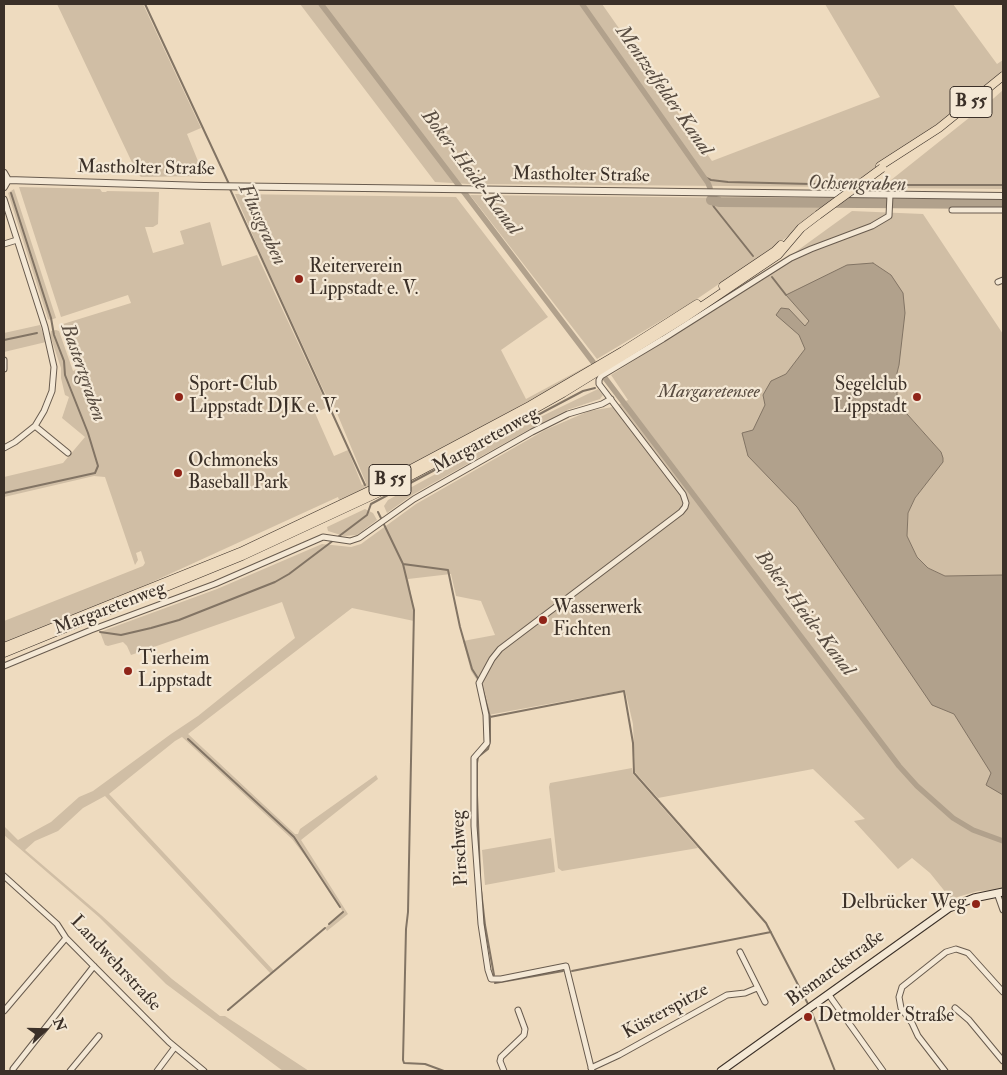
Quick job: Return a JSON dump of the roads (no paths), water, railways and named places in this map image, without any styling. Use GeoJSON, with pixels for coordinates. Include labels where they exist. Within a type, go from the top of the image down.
{"type":"FeatureCollection","features":[{"type":"Feature","properties":{"kind":"main road","name":"B 55"},"geometry":{"type":"LineString","coordinates":[[4,647],[240,552],[371,490],[481,433],[573,381],[776,251],[800,226],[881,167],[939,128],[1003,76]]}},
{"type":"Feature","properties":{"kind":"main road","name":"B 55"},"geometry":{"type":"LineString","coordinates":[[881,167],[943,132],[1003,83]]}},
{"type":"Feature","properties":{"kind":"main road","name":"B 55"},"geometry":{"type":"LineString","coordinates":[[4,652],[242,556],[374,495],[483,438],[563,393],[694,312],[778,255],[801,228],[817,213]]}},
{"type":"Feature","properties":{"kind":"main road","name":"Bismarckstraße"},"geometry":{"type":"LineString","coordinates":[[721,1071],[829,995],[926,923],[950,908],[974,898],[1000,893]]}},
{"type":"Feature","properties":{"kind":"street"},"geometry":{"type":"LineString","coordinates":[[4,172],[8,180],[4,187]]}},
{"type":"Feature","properties":{"kind":"street","name":"Mastholter Straße"},"geometry":{"type":"LineString","coordinates":[[8,180],[224,186],[1003,196]]}},
{"type":"Feature","properties":{"kind":"street"},"geometry":{"type":"LineString","coordinates":[[611,399],[599,384],[598,380],[601,376],[664,339],[791,258],[872,226],[889,216],[890,196]]}},
{"type":"Feature","properties":{"kind":"street"},"geometry":{"type":"LineString","coordinates":[[4,199],[46,327],[54,367],[53,385],[48,402],[35,426],[4,448]]}},
{"type":"Feature","properties":{"kind":"street"},"geometry":{"type":"LineString","coordinates":[[952,210],[1003,210]]}},
{"type":"Feature","properties":{"kind":"street"},"geometry":{"type":"LineString","coordinates":[[4,244],[17,240]]}},
{"type":"Feature","properties":{"kind":"street"},"geometry":{"type":"LineString","coordinates":[[4,360],[4,369]]}},
{"type":"Feature","properties":{"kind":"street","name":"Pirschweg"},"geometry":{"type":"LineString","coordinates":[[591,1070],[566,966],[501,980],[491,979],[481,924],[474,826],[474,758],[487,743],[486,715],[479,683],[492,659],[500,649],[681,512],[686,503],[683,494],[611,399]]}},
{"type":"Feature","properties":{"kind":"street","name":"Margaretenweg"},"geometry":{"type":"LineString","coordinates":[[4,666],[90,630],[215,584],[323,537],[350,541],[359,538],[414,499],[532,432],[568,414],[602,404],[611,399]]}},
{"type":"Feature","properties":{"kind":"street"},"geometry":{"type":"LineString","coordinates":[[35,426],[68,453]]}},
{"type":"Feature","properties":{"kind":"street","name":"Landwehrstraße"},"geometry":{"type":"LineString","coordinates":[[4,876],[57,924],[66,938],[175,1048],[204,1071]]}},
{"type":"Feature","properties":{"kind":"street"},"geometry":{"type":"LineString","coordinates":[[1000,893],[1003,910]]}},
{"type":"Feature","properties":{"kind":"street"},"geometry":{"type":"LineString","coordinates":[[4,1011],[66,938]]}},
{"type":"Feature","properties":{"kind":"street"},"geometry":{"type":"LineString","coordinates":[[945,1071],[918,1036],[912,1023],[901,1008],[899,997],[902,987],[946,952],[956,950],[968,953],[1003,992]]}},
{"type":"Feature","properties":{"kind":"street"},"geometry":{"type":"LineString","coordinates":[[740,952],[765,1002]]}},
{"type":"Feature","properties":{"kind":"street"},"geometry":{"type":"LineString","coordinates":[[13,1069],[94,966]]}},
{"type":"Feature","properties":{"kind":"street","name":"Küsterspitze"},"geometry":{"type":"LineString","coordinates":[[591,1070],[726,994],[745,993],[757,988]]}},
{"type":"Feature","properties":{"kind":"street"},"geometry":{"type":"LineString","coordinates":[[829,995],[883,1071]]}},
{"type":"Feature","properties":{"kind":"street"},"geometry":{"type":"LineString","coordinates":[[955,1008],[969,1020],[1003,1061]]}},
{"type":"Feature","properties":{"kind":"street"},"geometry":{"type":"LineString","coordinates":[[504,1071],[500,1061],[501,1057],[524,1035],[525,1029],[518,1010]]}},
{"type":"Feature","properties":{"kind":"street"},"geometry":{"type":"LineString","coordinates":[[70,1071],[99,1036]]}},
{"type":"Feature","properties":{"kind":"street"},"geometry":{"type":"LineString","coordinates":[[157,1071],[175,1048]]}},
{"type":"Feature","properties":{"kind":"waterway","name":"Flussgraben"},"geometry":{"type":"LineString","coordinates":[[145,4],[229,184]]}},
{"type":"Feature","properties":{"kind":"waterway","name":"Boker-Heide-Kanal"},"geometry":{"type":"LineString","coordinates":[[321,4],[593,362]]}},
{"type":"Feature","properties":{"kind":"waterway","name":"Mentzelfelder Kanal"},"geometry":{"type":"LineString","coordinates":[[582,4],[708,183],[711,200]]}},
{"type":"Feature","properties":{"kind":"waterway"},"geometry":{"type":"LineString","coordinates":[[702,176],[711,180],[728,182],[853,185]]}},
{"type":"Feature","properties":{"kind":"waterway"},"geometry":{"type":"LineString","coordinates":[[863,185],[1003,185]]}},
{"type":"Feature","properties":{"kind":"waterway","name":"Flussgraben"},"geometry":{"type":"LineString","coordinates":[[230,189],[365,485]]}},
{"type":"Feature","properties":{"kind":"waterway","name":"Bastertgraben"},"geometry":{"type":"LineString","coordinates":[[4,493],[95,473],[98,466],[88,433],[65,375],[64,361],[54,335],[51,318],[11,193]]}},
{"type":"Feature","properties":{"kind":"waterway"},"geometry":{"type":"LineString","coordinates":[[711,200],[714,207],[753,256]]}},
{"type":"Feature","properties":{"kind":"waterway","name":"Ochsengraben"},"geometry":{"type":"LineString","coordinates":[[711,200],[720,202],[1003,204]]}},
{"type":"Feature","properties":{"kind":"waterway"},"geometry":{"type":"LineString","coordinates":[[772,277],[786,295]]}},
{"type":"Feature","properties":{"kind":"waterway"},"geometry":{"type":"LineString","coordinates":[[4,340],[37,333]]}},
{"type":"Feature","properties":{"kind":"waterway","name":"Boker-Heide-Kanal"},"geometry":{"type":"LineString","coordinates":[[605,378],[899,766],[917,786],[953,818],[973,830],[1003,841]]}},
{"type":"Feature","properties":{"kind":"waterway"},"geometry":{"type":"LineString","coordinates":[[100,632],[121,635],[151,628],[179,620],[275,582],[289,574],[367,515],[371,504],[583,391],[595,388]]}},
{"type":"Feature","properties":{"kind":"waterway"},"geometry":{"type":"LineString","coordinates":[[378,512],[403,564],[414,610],[403,1060],[404,1063],[425,1064],[444,1071]]}},
{"type":"Feature","properties":{"kind":"waterway"},"geometry":{"type":"LineString","coordinates":[[403,564],[448,570],[460,627],[472,669],[479,680]]}},
{"type":"Feature","properties":{"kind":"waterway"},"geometry":{"type":"LineString","coordinates":[[480,875],[477,763],[478,757],[488,749],[490,741],[490,717],[481,684]]}},
{"type":"Feature","properties":{"kind":"waterway"},"geometry":{"type":"LineString","coordinates":[[490,717],[624,691],[633,743],[634,773],[766,923],[808,1004]]}},
{"type":"Feature","properties":{"kind":"waterway"},"geometry":{"type":"LineString","coordinates":[[188,739],[294,837],[340,907]]}},
{"type":"Feature","properties":{"kind":"waterway"},"geometry":{"type":"LineString","coordinates":[[481,890],[494,975]]}},
{"type":"Feature","properties":{"kind":"waterway"},"geometry":{"type":"LineString","coordinates":[[329,924],[343,912]]}},
{"type":"Feature","properties":{"kind":"waterway"},"geometry":{"type":"LineString","coordinates":[[228,1010],[325,928]]}},
{"type":"Feature","properties":{"kind":"waterway"},"geometry":{"type":"LineString","coordinates":[[572,971],[771,932]]}},
{"type":"Feature","properties":{"kind":"waterway"},"geometry":{"type":"LineString","coordinates":[[495,983],[563,971]]}},
{"type":"Feature","properties":{"kind":"waterway"},"geometry":{"type":"LineString","coordinates":[[812,1013],[835,1071]]}},
{"type":"Feature","properties":{"kind":"place","name":"Reiterverein Lippstadt e. V."},"geometry":{"type":"Point","coordinates":[299,279]}},
{"type":"Feature","properties":{"kind":"place","name":"Sport-Club Lippstadt DJK e. V."},"geometry":{"type":"Point","coordinates":[179,397]}},
{"type":"Feature","properties":{"kind":"place","name":"Segelclub Lippstadt"},"geometry":{"type":"Point","coordinates":[917,397]}},
{"type":"Feature","properties":{"kind":"place","name":"Ochmoneks Baseball Park"},"geometry":{"type":"Point","coordinates":[178,473]}},
{"type":"Feature","properties":{"kind":"place","name":"Wasserwerk Fichten"},"geometry":{"type":"Point","coordinates":[543,620]}},
{"type":"Feature","properties":{"kind":"place","name":"Tierheim Lippstadt"},"geometry":{"type":"Point","coordinates":[128,671]}},
{"type":"Feature","properties":{"kind":"place","name":"Delbrücker Weg"},"geometry":{"type":"Point","coordinates":[976,904]}},
{"type":"Feature","properties":{"kind":"place","name":"Detmolder Straße"},"geometry":{"type":"Point","coordinates":[808,1017]}},
{"type":"Feature","properties":{"kind":"park label","name":"Margaretensee"},"geometry":{"type":"Point","coordinates":[709,393]}}]}
